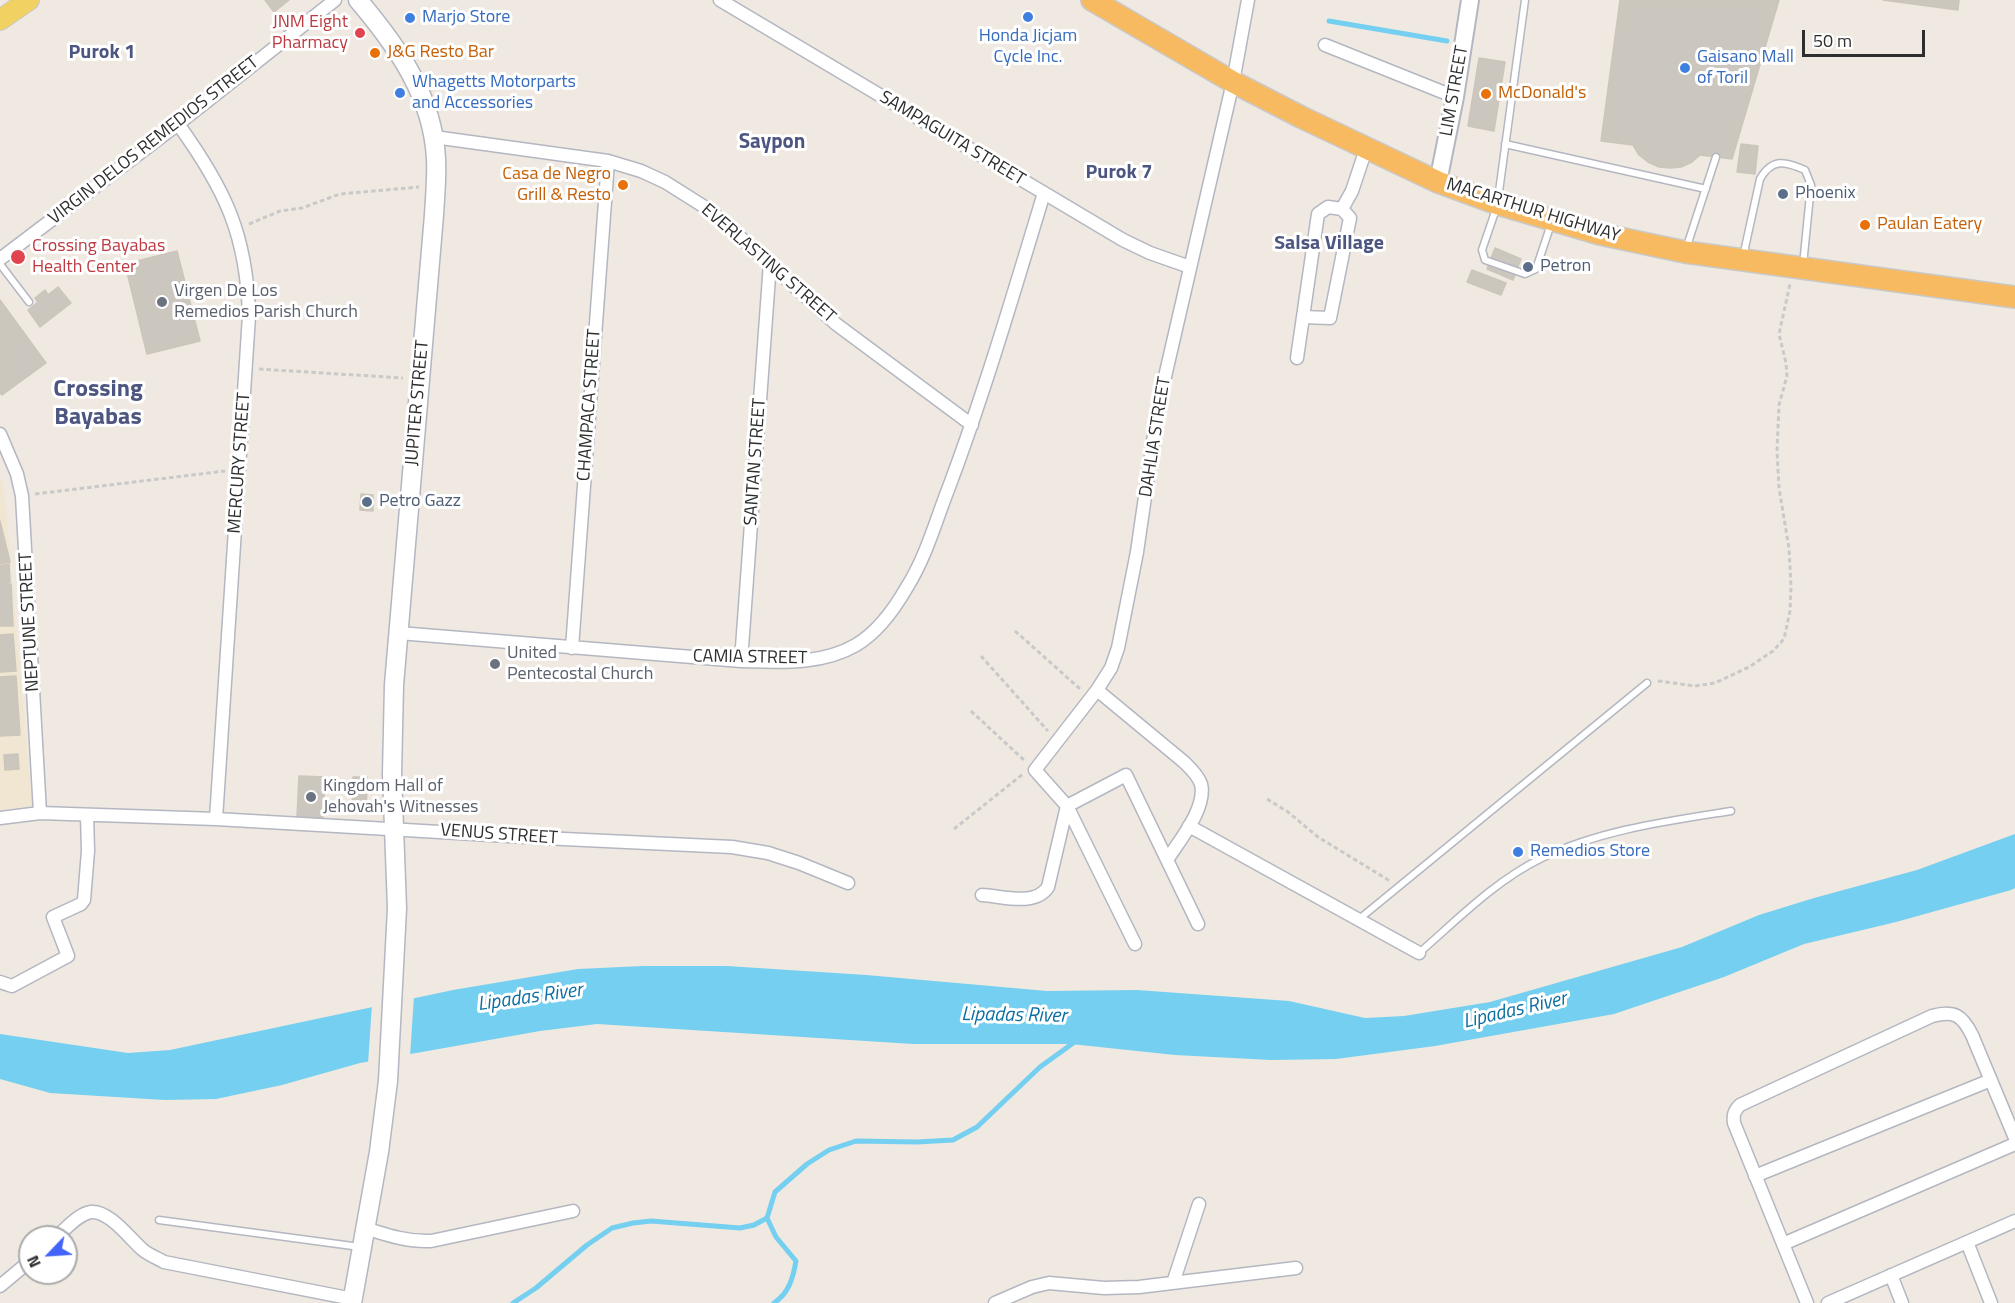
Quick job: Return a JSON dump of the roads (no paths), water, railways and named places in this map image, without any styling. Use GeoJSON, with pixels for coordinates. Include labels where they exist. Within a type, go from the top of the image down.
{"type":"FeatureCollection","features":[{"type":"Feature","properties":{"kind":"highway","name":"MACARTHUR HIGHWAY"},"geometry":{"type":"LineString","coordinates":[[1092,0],[1233,82],[1366,149],[1438,182],[1498,204],[1552,221],[1641,244],[1685,252],[2015,297]]}},
{"type":"Feature","properties":{"kind":"main road"},"geometry":{"type":"LineString","coordinates":[[0,20],[29,0]]}},
{"type":"Feature","properties":{"kind":"main road","name":"JUPITER STREET"},"geometry":{"type":"LineString","coordinates":[[352,1301],[385,1114],[388,1081],[396,953],[393,730],[437,161],[428,109],[417,83],[384,30],[358,0]]}},
{"type":"Feature","properties":{"kind":"street","name":"VIRGIN DELOS REMEDIOS STREET"},"geometry":{"type":"LineString","coordinates":[[0,259],[178,124],[335,0]]}},
{"type":"Feature","properties":{"kind":"street","name":"SAMPAGUITA STREET"},"geometry":{"type":"LineString","coordinates":[[720,0],[1123,240],[1150,253],[1190,267]]}},
{"type":"Feature","properties":{"kind":"street","name":"DAHLIA STREET"},"geometry":{"type":"LineString","coordinates":[[1067,806],[1035,770],[1111,668],[1122,630],[1141,533],[1158,407],[1233,82],[1248,0]]}},
{"type":"Feature","properties":{"kind":"street","name":"LIM STREET"},"geometry":{"type":"LineString","coordinates":[[1438,182],[1455,97],[1470,0]]}},
{"type":"Feature","properties":{"kind":"street"},"geometry":{"type":"LineString","coordinates":[[1325,45],[1455,97]]}},
{"type":"Feature","properties":{"kind":"street","name":"MERCURY STREET"},"geometry":{"type":"LineString","coordinates":[[178,124],[214,178],[236,228],[248,280],[249,316],[246,368],[216,819]]}},
{"type":"Feature","properties":{"kind":"street","name":"EVERLASTING STREET"},"geometry":{"type":"LineString","coordinates":[[434,137],[608,161],[641,171],[690,197],[733,229],[836,324],[972,425]]}},
{"type":"Feature","properties":{"kind":"street"},"geometry":{"type":"LineString","coordinates":[[1341,208],[1352,190],[1366,149]]}},
{"type":"Feature","properties":{"kind":"street","name":"CHAMPACA STREET"},"geometry":{"type":"LineString","coordinates":[[572,648],[608,161]]}},
{"type":"Feature","properties":{"kind":"street","name":"CAMIA STREET"},"geometry":{"type":"LineString","coordinates":[[399,633],[741,661],[790,662],[817,659],[839,654],[858,644],[878,627],[908,586],[923,554],[972,425],[1044,193]]}},
{"type":"Feature","properties":{"kind":"street"},"geometry":{"type":"LineString","coordinates":[[1297,358],[1303,316],[1318,214],[1328,207],[1341,208],[1350,218],[1330,318],[1303,316]]}},
{"type":"Feature","properties":{"kind":"street","name":"SANTAN STREET"},"geometry":{"type":"LineString","coordinates":[[741,661],[770,263]]}},
{"type":"Feature","properties":{"kind":"street","name":"NEPTUNE STREET"},"geometry":{"type":"LineString","coordinates":[[0,434],[22,496],[40,813]]}},
{"type":"Feature","properties":{"kind":"street"},"geometry":{"type":"LineString","coordinates":[[1093,694],[1195,773],[1200,783],[1202,795],[1199,806],[1167,860]]}},
{"type":"Feature","properties":{"kind":"street"},"geometry":{"type":"LineString","coordinates":[[982,895],[1031,899],[1045,892],[1067,806],[1126,776],[1198,924]]}},
{"type":"Feature","properties":{"kind":"street"},"geometry":{"type":"LineString","coordinates":[[1067,806],[1135,944]]}},
{"type":"Feature","properties":{"kind":"street","name":"VENUS STREET"},"geometry":{"type":"LineString","coordinates":[[0,818],[40,813],[216,819],[732,847],[768,853],[848,883]]}},
{"type":"Feature","properties":{"kind":"street"},"geometry":{"type":"LineString","coordinates":[[0,982],[12,986],[68,956],[53,917],[76,907],[84,900],[88,851],[87,815]]}},
{"type":"Feature","properties":{"kind":"street"},"geometry":{"type":"LineString","coordinates":[[1189,826],[1419,953]]}},
{"type":"Feature","properties":{"kind":"street"},"geometry":{"type":"LineString","coordinates":[[1807,1303],[1734,1123],[1735,1109],[1740,1105],[1932,1016],[1944,1013],[1956,1014],[1965,1022],[2015,1138]]}},
{"type":"Feature","properties":{"kind":"street"},"geometry":{"type":"LineString","coordinates":[[1755,1176],[1991,1080]]}},
{"type":"Feature","properties":{"kind":"street"},"geometry":{"type":"LineString","coordinates":[[1783,1244],[2015,1144]]}},
{"type":"Feature","properties":{"kind":"street"},"geometry":{"type":"LineString","coordinates":[[1173,1283],[1199,1204]]}},
{"type":"Feature","properties":{"kind":"street"},"geometry":{"type":"LineString","coordinates":[[364,1228],[414,1242],[431,1241],[573,1211]]}},
{"type":"Feature","properties":{"kind":"street"},"geometry":{"type":"LineString","coordinates":[[71,1225],[91,1212],[100,1213],[110,1218],[146,1252],[164,1262],[352,1301]]}},
{"type":"Feature","properties":{"kind":"street"},"geometry":{"type":"LineString","coordinates":[[1828,1303],[2015,1221]]}},
{"type":"Feature","properties":{"kind":"street"},"geometry":{"type":"LineString","coordinates":[[1967,1242],[1991,1303]]}},
{"type":"Feature","properties":{"kind":"street"},"geometry":{"type":"LineString","coordinates":[[995,1303],[1032,1287],[1049,1283],[1104,1288],[1173,1283],[1296,1268]]}},
{"type":"Feature","properties":{"kind":"street"},"geometry":{"type":"LineString","coordinates":[[0,1286],[18,1271]]}},
{"type":"Feature","properties":{"kind":"street"},"geometry":{"type":"LineString","coordinates":[[1891,1275],[1902,1303]]}},
{"type":"Feature","properties":{"kind":"lane"},"geometry":{"type":"LineString","coordinates":[[1525,0],[1498,204],[1482,250],[1485,260],[1525,274],[1536,268],[1552,221]]}},
{"type":"Feature","properties":{"kind":"lane"},"geometry":{"type":"LineString","coordinates":[[1505,144],[1706,189]]}},
{"type":"Feature","properties":{"kind":"lane"},"geometry":{"type":"LineString","coordinates":[[1685,252],[1716,157]]}},
{"type":"Feature","properties":{"kind":"lane"},"geometry":{"type":"LineString","coordinates":[[1742,261],[1760,179],[1765,170],[1773,164],[1782,162],[1805,170],[1811,184],[1798,268]]}},
{"type":"Feature","properties":{"kind":"lane"},"geometry":{"type":"LineString","coordinates":[[0,264],[29,302]]}},
{"type":"Feature","properties":{"kind":"lane"},"geometry":{"type":"LineString","coordinates":[[1358,920],[1647,683]]}},
{"type":"Feature","properties":{"kind":"lane"},"geometry":{"type":"LineString","coordinates":[[1419,953],[1504,882],[1541,858],[1593,839],[1667,821],[1731,811]]}},
{"type":"Feature","properties":{"kind":"lane"},"geometry":{"type":"LineString","coordinates":[[159,1220],[361,1247]]}},
{"type":"Feature","properties":{"kind":"water","name":"Lipadas River"},"geometry":{"type":"Polygon","coordinates":[[[2015,834],[2015,888],[2011,890],[1896,922],[1804,944],[1724,977],[1614,1014],[1435,1046],[1336,1059],[1271,1060],[1175,1055],[1071,1044],[913,1044],[597,1024],[540,1031],[360,1063],[282,1085],[216,1099],[165,1100],[50,1093],[0,1079],[0,1034],[128,1053],[170,1050],[453,990],[578,969],[643,966],[727,966],[866,975],[1047,991],[1137,990],[1289,1001],[1365,1018],[1404,1016],[1490,1002],[1682,947],[1759,915],[1917,870],[2015,834]]]}},
{"type":"Feature","properties":{"kind":"waterway"},"geometry":{"type":"LineString","coordinates":[[1329,21],[1447,41]]}},
{"type":"Feature","properties":{"kind":"waterway"},"geometry":{"type":"LineString","coordinates":[[774,1303],[790,1285],[796,1261],[776,1237],[767,1218],[775,1192],[807,1164],[829,1150],[856,1141],[953,1140],[977,1127],[1040,1067],[1076,1041]]}},
{"type":"Feature","properties":{"kind":"waterway"},"geometry":{"type":"LineString","coordinates":[[513,1303],[536,1288],[587,1245],[612,1228],[651,1221],[740,1228],[754,1225],[767,1218]]}},
{"type":"Feature","properties":{"kind":"place","name":"Honda Jicjam Cycle Inc."},"geometry":{"type":"Point","coordinates":[1028,17]}},
{"type":"Feature","properties":{"kind":"place","name":"Marjo Store"},"geometry":{"type":"Point","coordinates":[410,18]}},
{"type":"Feature","properties":{"kind":"place","name":"JNM Eight Pharmacy"},"geometry":{"type":"Point","coordinates":[360,33]}},
{"type":"Feature","properties":{"kind":"place","name":"J&G Resto Bar"},"geometry":{"type":"Point","coordinates":[375,53]}},
{"type":"Feature","properties":{"kind":"place","name":"Gaisano Mall of Toril"},"geometry":{"type":"Point","coordinates":[1685,68]}},
{"type":"Feature","properties":{"kind":"place","name":"Whagetts Motorparts and Accessories"},"geometry":{"type":"Point","coordinates":[400,93]}},
{"type":"Feature","properties":{"kind":"place","name":"McDonald's"},"geometry":{"type":"Point","coordinates":[1486,94]}},
{"type":"Feature","properties":{"kind":"place","name":"Casa de Negro Grill & Resto"},"geometry":{"type":"Point","coordinates":[623,185]}},
{"type":"Feature","properties":{"kind":"place","name":"Phoenix"},"geometry":{"type":"Point","coordinates":[1783,194]}},
{"type":"Feature","properties":{"kind":"place","name":"Paulan Eatery"},"geometry":{"type":"Point","coordinates":[1865,225]}},
{"type":"Feature","properties":{"kind":"place","name":"Crossing Bayabas Health Center"},"geometry":{"type":"Point","coordinates":[18,257]}},
{"type":"Feature","properties":{"kind":"place","name":"Petron"},"geometry":{"type":"Point","coordinates":[1528,267]}},
{"type":"Feature","properties":{"kind":"place","name":"Virgen De Los Remedios Parish Church"},"geometry":{"type":"Point","coordinates":[162,302]}},
{"type":"Feature","properties":{"kind":"place","name":"Petro Gazz"},"geometry":{"type":"Point","coordinates":[367,502]}},
{"type":"Feature","properties":{"kind":"place","name":"United Pentecostal Church"},"geometry":{"type":"Point","coordinates":[495,664]}},
{"type":"Feature","properties":{"kind":"place","name":"Kingdom Hall of Jehovah's Witnesses"},"geometry":{"type":"Point","coordinates":[311,797]}},
{"type":"Feature","properties":{"kind":"place","name":"Remedios Store"},"geometry":{"type":"Point","coordinates":[1518,852]}},
{"type":"Feature","properties":{"kind":"district","name":"Purok 1"},"geometry":{"type":"Point","coordinates":[102,53]}},
{"type":"Feature","properties":{"kind":"district","name":"Saypon"},"geometry":{"type":"Point","coordinates":[772,143]}},
{"type":"Feature","properties":{"kind":"district","name":"Purok 7"},"geometry":{"type":"Point","coordinates":[1119,173]}},
{"type":"Feature","properties":{"kind":"district","name":"Salsa Village"},"geometry":{"type":"Point","coordinates":[1329,244]}},
{"type":"Feature","properties":{"kind":"district","name":"Crossing Bayabas"},"geometry":{"type":"Point","coordinates":[98,404]}}]}
